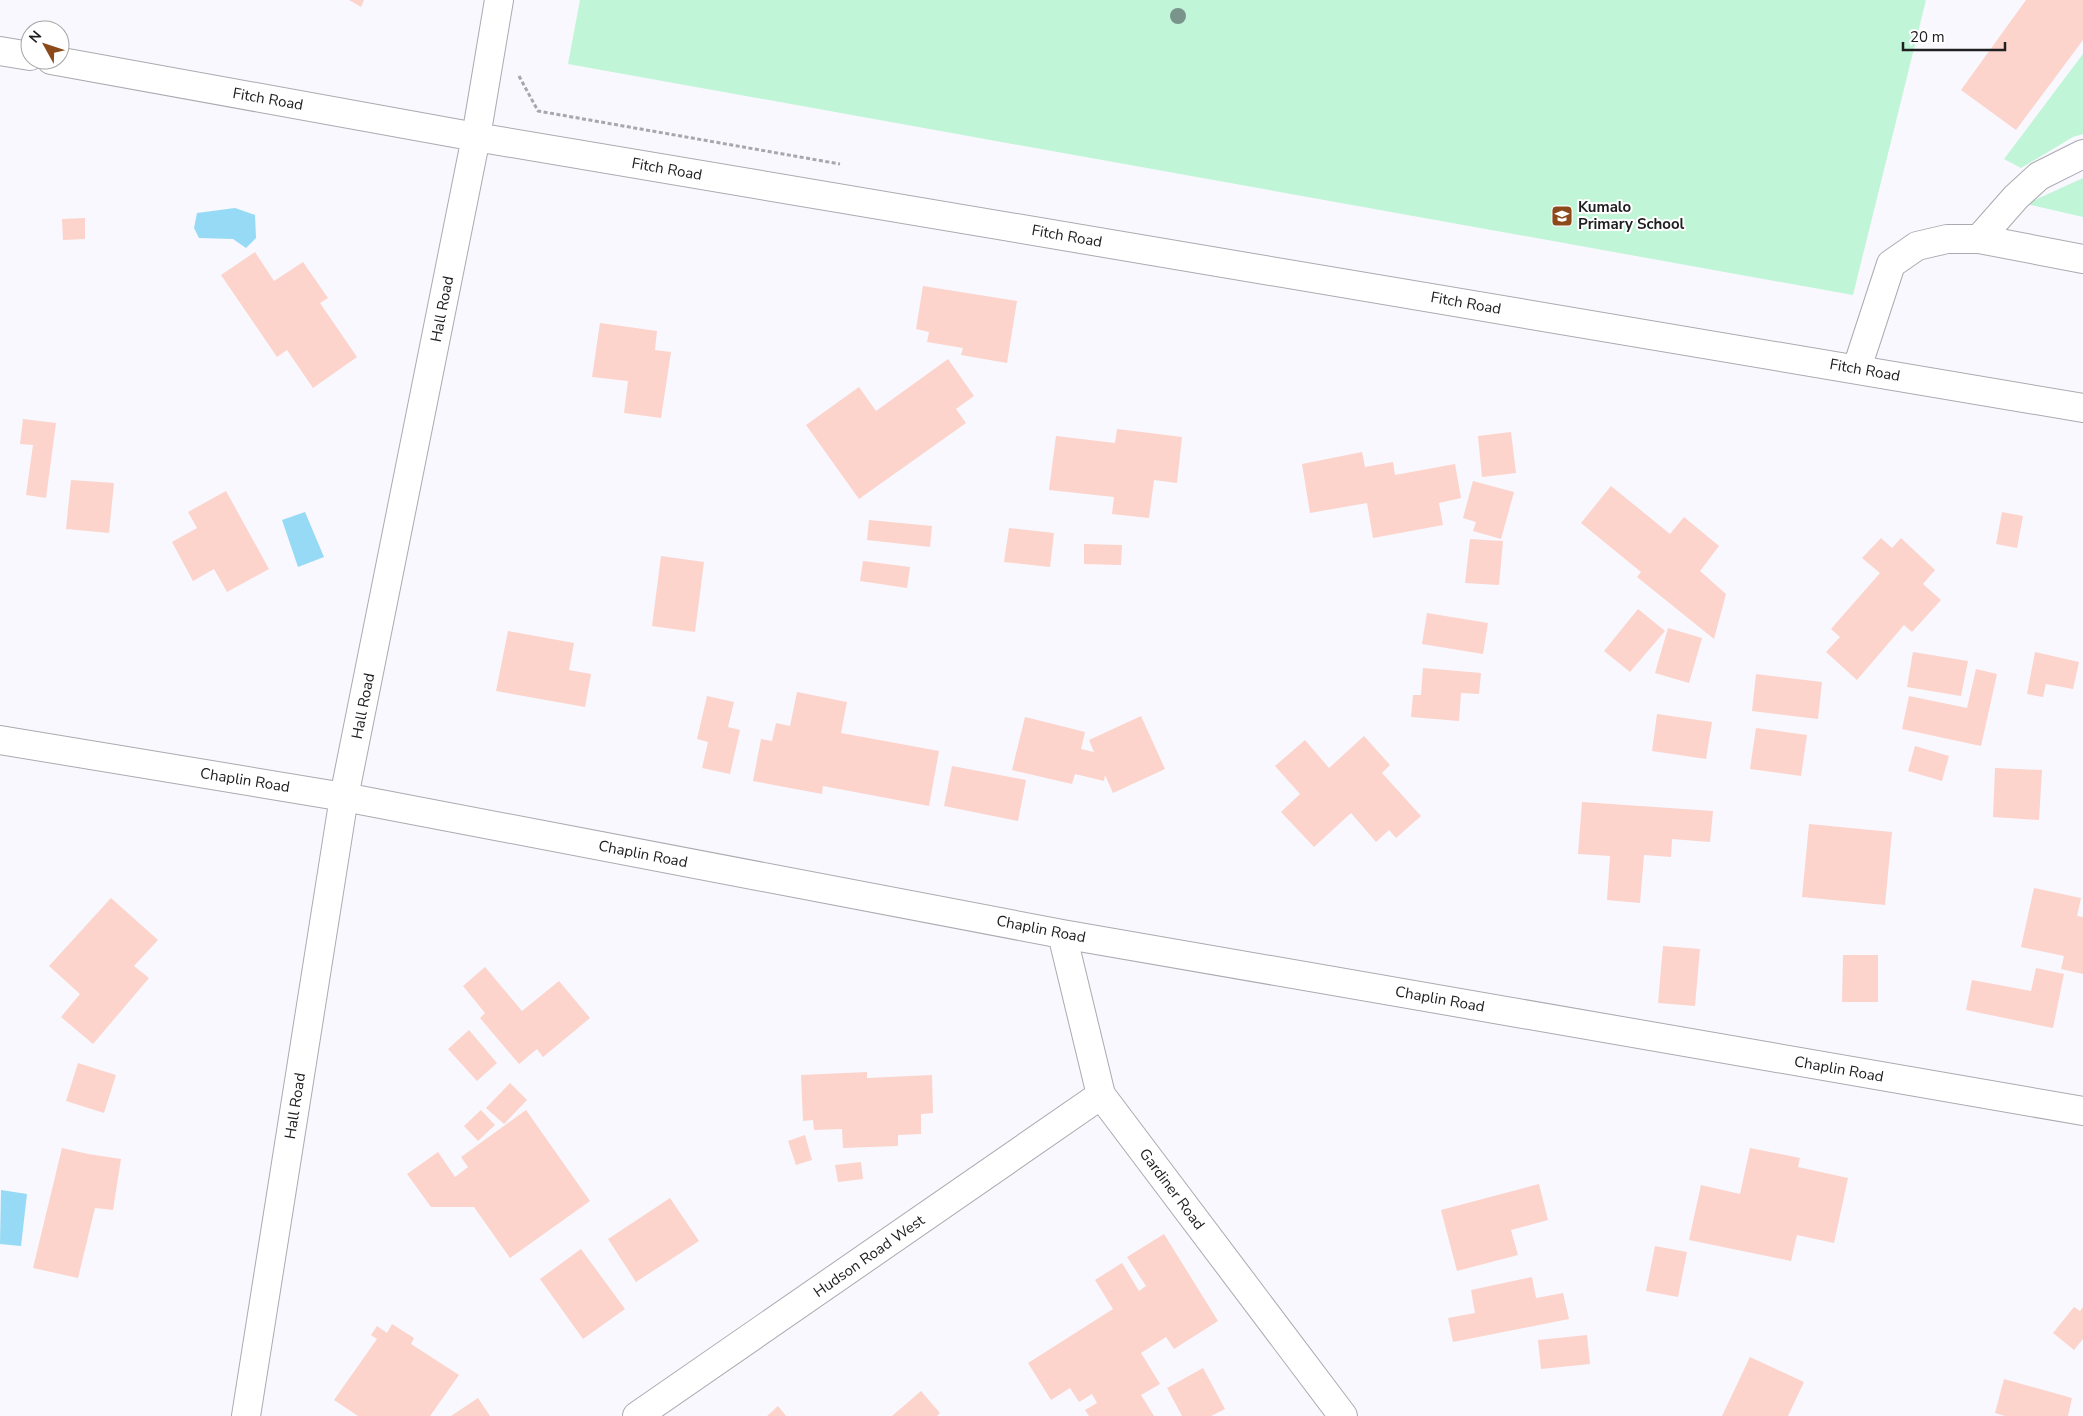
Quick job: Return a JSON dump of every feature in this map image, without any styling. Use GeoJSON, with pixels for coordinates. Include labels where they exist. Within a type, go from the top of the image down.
{"type":"FeatureCollection","features":[{"type":"Feature","properties":{"kind":"street","name":"Hall Road"},"geometry":{"type":"LineString","coordinates":[[246,1416],[344,797],[476,137],[499,0]]}},
{"type":"Feature","properties":{"kind":"street"},"geometry":{"type":"LineString","coordinates":[[0,51],[20,54]]}},
{"type":"Feature","properties":{"kind":"street","name":"Fitch Road"},"geometry":{"type":"LineString","coordinates":[[70,63],[476,137],[1857,368],[2083,408]]}},
{"type":"Feature","properties":{"kind":"street"},"geometry":{"type":"LineString","coordinates":[[1979,239],[2016,197],[2039,176],[2083,154]]}},
{"type":"Feature","properties":{"kind":"street"},"geometry":{"type":"LineString","coordinates":[[1857,368],[1891,264],[1917,246],[1947,239],[1979,239],[2083,259]]}},
{"type":"Feature","properties":{"kind":"street","name":"Chaplin Road"},"geometry":{"type":"LineString","coordinates":[[0,740],[344,797],[1062,934],[2083,1111]]}},
{"type":"Feature","properties":{"kind":"street","name":"Gardiner Road"},"geometry":{"type":"LineString","coordinates":[[1062,934],[1100,1095],[1343,1416]]}},
{"type":"Feature","properties":{"kind":"street","name":"Hudson Road West"},"geometry":{"type":"LineString","coordinates":[[638,1416],[1100,1095]]}},
{"type":"Feature","properties":{"kind":"path"},"geometry":{"type":"LineString","coordinates":[[516,72],[538,111],[843,164]]}},
{"type":"Feature","properties":{"kind":"green space"},"geometry":{"type":"Polygon","coordinates":[[[580,0],[1926,0],[1853,295],[568,64],[580,0]]]}},
{"type":"Feature","properties":{"kind":"green space"},"geometry":{"type":"Polygon","coordinates":[[[2083,54],[2083,134],[2073,137],[2021,168],[2004,159],[2083,54]]]}},
{"type":"Feature","properties":{"kind":"green space"},"geometry":{"type":"Polygon","coordinates":[[[2083,178],[2083,217],[2026,204],[2083,178]]]}},
{"type":"Feature","properties":{"kind":"water"},"geometry":{"type":"Polygon","coordinates":[[[235,208],[255,215],[256,238],[246,248],[233,239],[199,238],[194,228],[197,213],[235,208]]]}},
{"type":"Feature","properties":{"kind":"water"},"geometry":{"type":"Polygon","coordinates":[[[305,512],[324,557],[298,567],[282,520],[305,512]]]}},
{"type":"Feature","properties":{"kind":"water"},"geometry":{"type":"Polygon","coordinates":[[[1,1190],[27,1194],[21,1246],[0,1244],[1,1190]]]}},
{"type":"Feature","properties":{"kind":"building"},"geometry":{"type":"Polygon","coordinates":[[[349,0],[364,0],[361,7],[349,0]]]}},
{"type":"Feature","properties":{"kind":"building"},"geometry":{"type":"Polygon","coordinates":[[[2026,0],[2083,0],[2083,40],[2016,130],[1961,90],[2026,0]]]}},
{"type":"Feature","properties":{"kind":"building"},"geometry":{"type":"Polygon","coordinates":[[[85,218],[85,239],[63,240],[62,219],[85,218]]]}},
{"type":"Feature","properties":{"kind":"building"},"geometry":{"type":"Polygon","coordinates":[[[255,252],[274,281],[303,262],[328,298],[320,303],[357,357],[313,388],[287,350],[277,357],[221,275],[255,252]]]}},
{"type":"Feature","properties":{"kind":"building"},"geometry":{"type":"Polygon","coordinates":[[[923,286],[1017,301],[1007,363],[961,355],[963,348],[927,342],[929,332],[916,329],[923,286]]]}},
{"type":"Feature","properties":{"kind":"building"},"geometry":{"type":"Polygon","coordinates":[[[600,323],[657,331],[655,350],[671,352],[661,418],[624,413],[628,381],[592,377],[600,323]]]}},
{"type":"Feature","properties":{"kind":"building"},"geometry":{"type":"Polygon","coordinates":[[[948,359],[974,396],[956,409],[966,423],[859,499],[806,425],[859,387],[876,411],[948,359]]]}},
{"type":"Feature","properties":{"kind":"building"},"geometry":{"type":"Polygon","coordinates":[[[23,419],[56,423],[46,498],[26,495],[33,445],[20,444],[23,419]]]}},
{"type":"Feature","properties":{"kind":"building"},"geometry":{"type":"Polygon","coordinates":[[[1117,429],[1182,437],[1177,483],[1154,480],[1149,518],[1112,514],[1114,497],[1049,490],[1056,436],[1115,443],[1117,429]]]}},
{"type":"Feature","properties":{"kind":"building"},"geometry":{"type":"Polygon","coordinates":[[[1511,432],[1516,473],[1482,477],[1478,436],[1511,432]]]}},
{"type":"Feature","properties":{"kind":"building"},"geometry":{"type":"Polygon","coordinates":[[[1362,452],[1365,467],[1393,462],[1395,475],[1455,464],[1461,498],[1439,503],[1443,525],[1373,538],[1367,503],[1310,513],[1302,464],[1362,452]]]}},
{"type":"Feature","properties":{"kind":"building"},"geometry":{"type":"Polygon","coordinates":[[[71,480],[114,483],[109,533],[66,529],[71,480]]]}},
{"type":"Feature","properties":{"kind":"building"},"geometry":{"type":"Polygon","coordinates":[[[1473,481],[1514,492],[1501,539],[1473,531],[1476,522],[1463,518],[1473,481]]]}},
{"type":"Feature","properties":{"kind":"building"},"geometry":{"type":"Polygon","coordinates":[[[1611,486],[1670,534],[1684,517],[1719,546],[1700,571],[1726,594],[1714,639],[1637,577],[1641,572],[1581,523],[1611,486]]]}},
{"type":"Feature","properties":{"kind":"building"},"geometry":{"type":"Polygon","coordinates":[[[226,491],[269,569],[227,592],[214,569],[193,581],[172,542],[197,528],[188,512],[226,491]]]}},
{"type":"Feature","properties":{"kind":"building"},"geometry":{"type":"Polygon","coordinates":[[[2002,512],[2023,516],[2017,548],[1996,544],[2002,512]]]}},
{"type":"Feature","properties":{"kind":"building"},"geometry":{"type":"Polygon","coordinates":[[[869,520],[932,526],[930,547],[867,540],[869,520]]]}},
{"type":"Feature","properties":{"kind":"building"},"geometry":{"type":"Polygon","coordinates":[[[1009,528],[1054,533],[1050,567],[1004,562],[1009,528]]]}},
{"type":"Feature","properties":{"kind":"building"},"geometry":{"type":"Polygon","coordinates":[[[1881,538],[1892,548],[1901,538],[1935,570],[1923,584],[1941,600],[1912,632],[1904,625],[1857,680],[1826,652],[1840,637],[1831,629],[1880,573],[1862,558],[1881,538]]]}},
{"type":"Feature","properties":{"kind":"building"},"geometry":{"type":"Polygon","coordinates":[[[1470,539],[1503,541],[1499,585],[1465,583],[1470,539]]]}},
{"type":"Feature","properties":{"kind":"building"},"geometry":{"type":"Polygon","coordinates":[[[1084,544],[1122,545],[1121,565],[1084,564],[1084,544]]]}},
{"type":"Feature","properties":{"kind":"building"},"geometry":{"type":"Polygon","coordinates":[[[661,556],[704,562],[695,632],[652,626],[661,556]]]}},
{"type":"Feature","properties":{"kind":"building"},"geometry":{"type":"Polygon","coordinates":[[[863,561],[910,567],[907,588],[860,581],[863,561]]]}},
{"type":"Feature","properties":{"kind":"building"},"geometry":{"type":"Polygon","coordinates":[[[1638,609],[1665,631],[1630,672],[1604,651],[1638,609]]]}},
{"type":"Feature","properties":{"kind":"building"},"geometry":{"type":"Polygon","coordinates":[[[1427,613],[1488,623],[1483,654],[1422,644],[1427,613]]]}},
{"type":"Feature","properties":{"kind":"building"},"geometry":{"type":"Polygon","coordinates":[[[1668,628],[1702,638],[1689,683],[1655,673],[1668,628]]]}},
{"type":"Feature","properties":{"kind":"building"},"geometry":{"type":"Polygon","coordinates":[[[508,631],[574,643],[569,670],[591,674],[585,707],[496,691],[508,631]]]}},
{"type":"Feature","properties":{"kind":"building"},"geometry":{"type":"Polygon","coordinates":[[[1913,652],[1968,661],[1961,696],[1907,687],[1913,652]]]}},
{"type":"Feature","properties":{"kind":"building"},"geometry":{"type":"Polygon","coordinates":[[[2035,652],[2079,662],[2073,689],[2046,684],[2043,697],[2027,694],[2035,652]]]}},
{"type":"Feature","properties":{"kind":"building"},"geometry":{"type":"Polygon","coordinates":[[[1423,668],[1481,673],[1479,694],[1461,693],[1459,721],[1411,717],[1413,695],[1421,695],[1423,668]]]}},
{"type":"Feature","properties":{"kind":"building"},"geometry":{"type":"Polygon","coordinates":[[[1976,669],[1997,674],[1981,746],[1902,729],[1909,696],[1967,708],[1976,669]]]}},
{"type":"Feature","properties":{"kind":"building"},"geometry":{"type":"Polygon","coordinates":[[[1756,674],[1822,682],[1818,719],[1752,711],[1756,674]]]}},
{"type":"Feature","properties":{"kind":"building"},"geometry":{"type":"Polygon","coordinates":[[[797,692],[847,702],[841,733],[939,751],[929,806],[823,786],[822,794],[753,781],[761,739],[772,741],[776,723],[790,726],[797,692]]]}},
{"type":"Feature","properties":{"kind":"building"},"geometry":{"type":"Polygon","coordinates":[[[707,696],[734,702],[728,727],[740,730],[730,774],[702,768],[708,742],[697,739],[707,696]]]}},
{"type":"Feature","properties":{"kind":"building"},"geometry":{"type":"Polygon","coordinates":[[[1657,714],[1712,722],[1706,759],[1652,751],[1657,714]]]}},
{"type":"Feature","properties":{"kind":"building"},"geometry":{"type":"Polygon","coordinates":[[[1141,716],[1165,769],[1113,793],[1105,775],[1104,781],[1075,774],[1072,784],[1012,770],[1025,717],[1085,732],[1081,749],[1094,752],[1089,740],[1141,716]]]}},
{"type":"Feature","properties":{"kind":"building"},"geometry":{"type":"Polygon","coordinates":[[[1756,728],[1807,735],[1801,776],[1750,769],[1756,728]]]}},
{"type":"Feature","properties":{"kind":"building"},"geometry":{"type":"Polygon","coordinates":[[[1364,736],[1390,765],[1382,773],[1421,816],[1396,838],[1389,830],[1376,842],[1351,813],[1314,847],[1281,812],[1300,794],[1275,766],[1305,740],[1329,768],[1364,736]]]}},
{"type":"Feature","properties":{"kind":"building"},"geometry":{"type":"Polygon","coordinates":[[[1915,746],[1949,756],[1942,781],[1908,771],[1915,746]]]}},
{"type":"Feature","properties":{"kind":"building"},"geometry":{"type":"Polygon","coordinates":[[[952,766],[1026,780],[1018,821],[944,806],[952,766]]]}},
{"type":"Feature","properties":{"kind":"building"},"geometry":{"type":"Polygon","coordinates":[[[1995,768],[2042,770],[2039,820],[1993,817],[1995,768]]]}},
{"type":"Feature","properties":{"kind":"building"},"geometry":{"type":"Polygon","coordinates":[[[1582,802],[1713,811],[1710,842],[1672,839],[1671,857],[1644,855],[1640,903],[1607,900],[1610,856],[1578,854],[1582,802]]]}},
{"type":"Feature","properties":{"kind":"building"},"geometry":{"type":"Polygon","coordinates":[[[1809,824],[1892,832],[1885,905],[1802,897],[1809,824]]]}},
{"type":"Feature","properties":{"kind":"building"},"geometry":{"type":"Polygon","coordinates":[[[2034,888],[2081,898],[2077,916],[2083,917],[2083,974],[2061,969],[2064,956],[2021,947],[2034,888]]]}},
{"type":"Feature","properties":{"kind":"building"},"geometry":{"type":"Polygon","coordinates":[[[111,898],[158,940],[134,966],[149,978],[93,1044],[61,1017],[80,994],[49,966],[111,898]]]}},
{"type":"Feature","properties":{"kind":"building"},"geometry":{"type":"Polygon","coordinates":[[[1663,946],[1700,949],[1695,1006],[1658,1003],[1663,946]]]}},
{"type":"Feature","properties":{"kind":"building"},"geometry":{"type":"Polygon","coordinates":[[[1843,955],[1878,955],[1878,1002],[1842,1002],[1843,955]]]}},
{"type":"Feature","properties":{"kind":"building"},"geometry":{"type":"Polygon","coordinates":[[[485,967],[522,1011],[559,981],[590,1018],[543,1057],[537,1049],[519,1064],[480,1018],[485,1013],[463,986],[485,967]]]}},
{"type":"Feature","properties":{"kind":"building"},"geometry":{"type":"Polygon","coordinates":[[[2036,968],[2064,974],[2053,1028],[1966,1010],[1972,980],[2031,991],[2036,968]]]}},
{"type":"Feature","properties":{"kind":"building"},"geometry":{"type":"Polygon","coordinates":[[[469,1030],[497,1063],[477,1081],[448,1049],[469,1030]]]}},
{"type":"Feature","properties":{"kind":"building"},"geometry":{"type":"Polygon","coordinates":[[[78,1063],[116,1075],[104,1113],[66,1101],[78,1063]]]}},
{"type":"Feature","properties":{"kind":"building"},"geometry":{"type":"Polygon","coordinates":[[[867,1072],[867,1078],[932,1075],[933,1113],[921,1114],[921,1134],[898,1135],[898,1146],[843,1148],[842,1129],[814,1130],[813,1120],[803,1121],[801,1075],[867,1072]]]}},
{"type":"Feature","properties":{"kind":"building"},"geometry":{"type":"Polygon","coordinates":[[[510,1083],[527,1100],[504,1124],[486,1108],[510,1083]]]}},
{"type":"Feature","properties":{"kind":"building"},"geometry":{"type":"Polygon","coordinates":[[[481,1110],[495,1125],[478,1141],[464,1126],[481,1110]]]}},
{"type":"Feature","properties":{"kind":"building"},"geometry":{"type":"Polygon","coordinates":[[[526,1110],[590,1201],[510,1258],[474,1207],[431,1207],[407,1174],[438,1152],[455,1177],[468,1167],[461,1157],[526,1110]]]}},
{"type":"Feature","properties":{"kind":"building"},"geometry":{"type":"Polygon","coordinates":[[[805,1135],[812,1160],[796,1165],[788,1141],[805,1135]]]}},
{"type":"Feature","properties":{"kind":"building"},"geometry":{"type":"Polygon","coordinates":[[[62,1148],[121,1159],[113,1210],[95,1208],[78,1278],[33,1268],[62,1148]]]}},
{"type":"Feature","properties":{"kind":"building"},"geometry":{"type":"Polygon","coordinates":[[[1750,1148],[1800,1158],[1798,1167],[1848,1178],[1834,1243],[1797,1235],[1791,1261],[1689,1240],[1701,1185],[1740,1194],[1750,1148]]]}},
{"type":"Feature","properties":{"kind":"building"},"geometry":{"type":"Polygon","coordinates":[[[861,1162],[863,1179],[838,1182],[835,1165],[861,1162]]]}},
{"type":"Feature","properties":{"kind":"building"},"geometry":{"type":"Polygon","coordinates":[[[1539,1184],[1548,1220],[1511,1230],[1518,1255],[1457,1271],[1441,1210],[1539,1184]]]}},
{"type":"Feature","properties":{"kind":"building"},"geometry":{"type":"Polygon","coordinates":[[[670,1198],[699,1241],[636,1282],[608,1239],[670,1198]]]}},
{"type":"Feature","properties":{"kind":"building"},"geometry":{"type":"Polygon","coordinates":[[[1164,1234],[1218,1321],[1174,1349],[1166,1337],[1141,1353],[1160,1384],[1141,1395],[1154,1416],[1089,1416],[1085,1410],[1097,1403],[1092,1394],[1079,1402],[1070,1388],[1051,1400],[1028,1363],[1113,1309],[1095,1280],[1122,1263],[1139,1291],[1146,1286],[1127,1257],[1164,1234]]]}},
{"type":"Feature","properties":{"kind":"building"},"geometry":{"type":"Polygon","coordinates":[[[1655,1246],[1687,1252],[1678,1297],[1646,1291],[1655,1246]]]}},
{"type":"Feature","properties":{"kind":"building"},"geometry":{"type":"Polygon","coordinates":[[[581,1249],[625,1309],[583,1339],[540,1279],[581,1249]]]}},
{"type":"Feature","properties":{"kind":"building"},"geometry":{"type":"Polygon","coordinates":[[[1532,1277],[1536,1298],[1563,1293],[1569,1319],[1453,1342],[1448,1318],[1475,1313],[1471,1290],[1532,1277]]]}},
{"type":"Feature","properties":{"kind":"building"},"geometry":{"type":"Polygon","coordinates":[[[2074,1307],[2080,1311],[2083,1307],[2083,1339],[2074,1350],[2053,1333],[2074,1307]]]}},
{"type":"Feature","properties":{"kind":"building"},"geometry":{"type":"Polygon","coordinates":[[[392,1324],[414,1338],[411,1344],[459,1375],[430,1416],[358,1416],[334,1400],[377,1339],[371,1335],[377,1326],[387,1333],[392,1324]]]}},
{"type":"Feature","properties":{"kind":"building"},"geometry":{"type":"Polygon","coordinates":[[[1587,1335],[1590,1364],[1541,1369],[1538,1340],[1587,1335]]]}},
{"type":"Feature","properties":{"kind":"building"},"geometry":{"type":"Polygon","coordinates":[[[1750,1357],[1804,1382],[1788,1416],[1722,1416],[1750,1357]]]}},
{"type":"Feature","properties":{"kind":"building"},"geometry":{"type":"Polygon","coordinates":[[[1203,1368],[1225,1409],[1211,1416],[1182,1416],[1167,1388],[1203,1368]]]}},
{"type":"Feature","properties":{"kind":"building"},"geometry":{"type":"Polygon","coordinates":[[[2004,1379],[2072,1398],[2068,1416],[2005,1416],[1995,1413],[2004,1379]]]}},
{"type":"Feature","properties":{"kind":"building"},"geometry":{"type":"Polygon","coordinates":[[[921,1391],[940,1413],[937,1416],[892,1416],[921,1391]]]}},
{"type":"Feature","properties":{"kind":"building"},"geometry":{"type":"Polygon","coordinates":[[[478,1398],[490,1416],[451,1416],[478,1398]]]}},
{"type":"Feature","properties":{"kind":"building"},"geometry":{"type":"Polygon","coordinates":[[[778,1406],[786,1416],[767,1416],[778,1406]]]}},
{"type":"Feature","properties":{"kind":"place","name":"Kumalo Primary School"},"geometry":{"type":"Point","coordinates":[1562,216]}}]}
